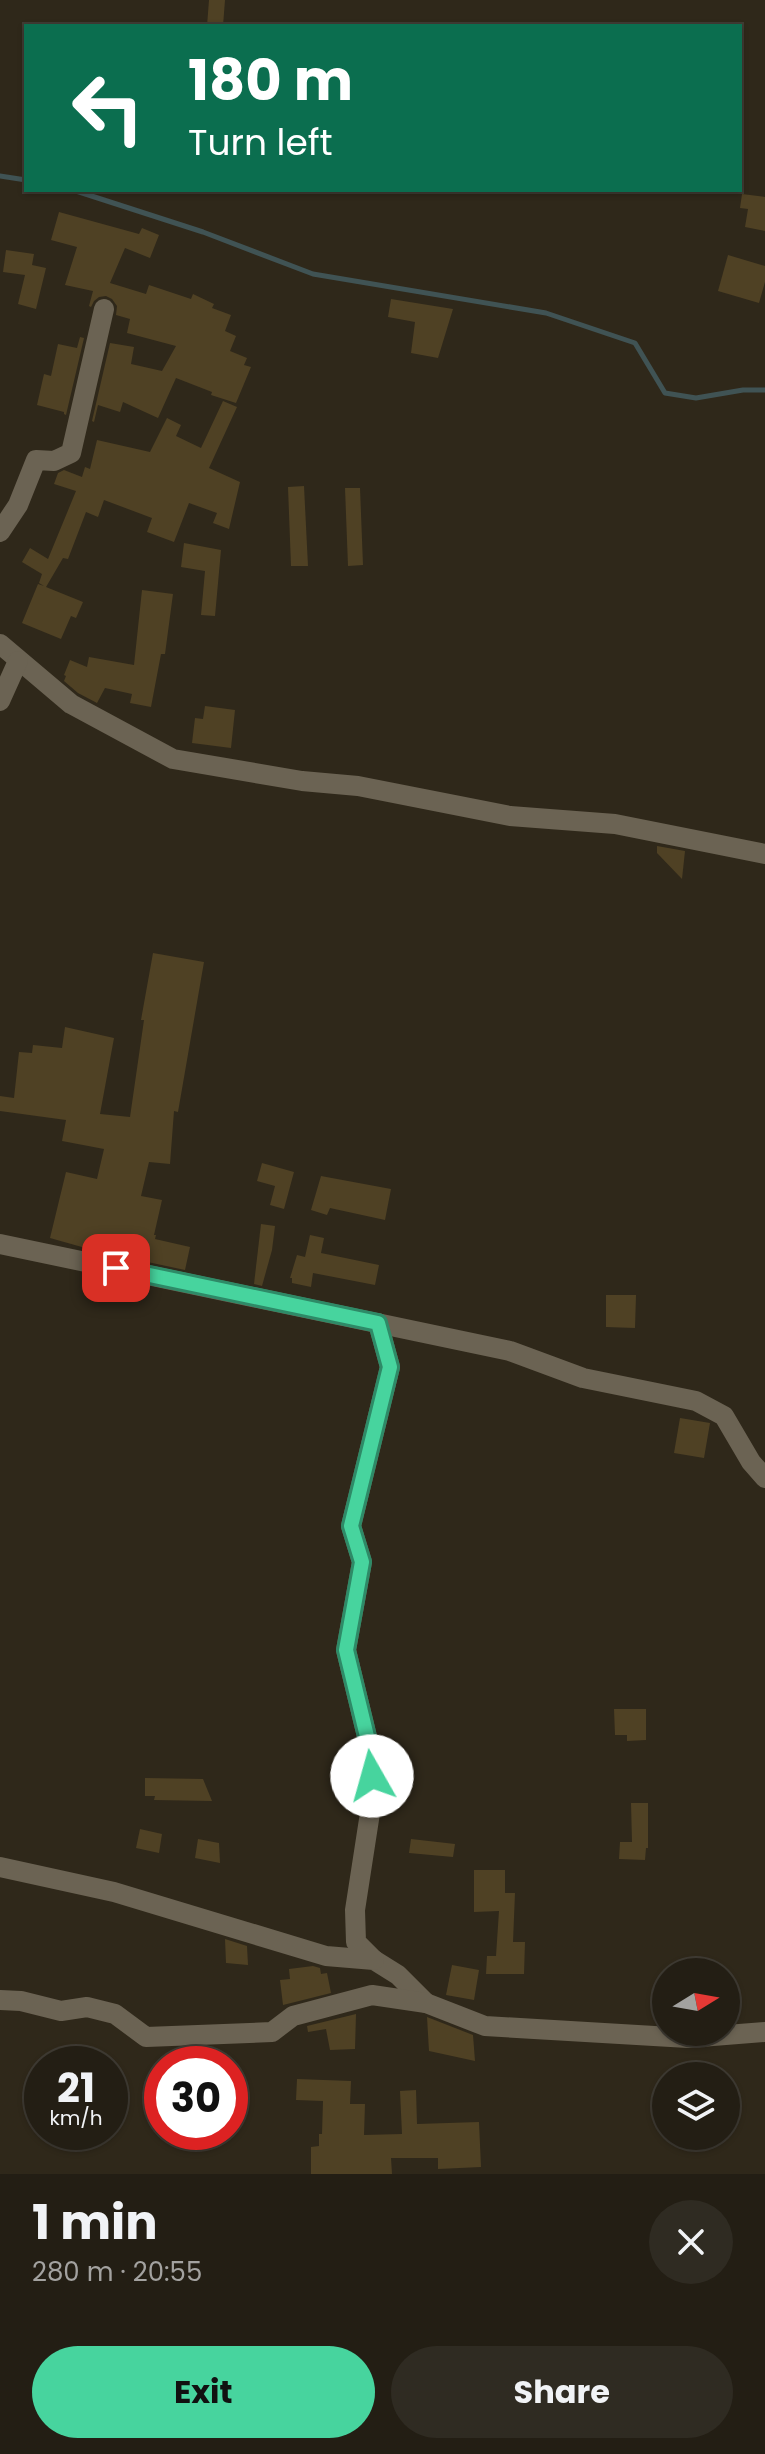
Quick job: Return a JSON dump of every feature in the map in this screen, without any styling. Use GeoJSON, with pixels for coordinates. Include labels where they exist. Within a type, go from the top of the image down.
{"type":"FeatureCollection","features":[{"type":"Feature","properties":{"kind":"street"},"geometry":{"type":"LineString","coordinates":[[0,532],[18,505],[36,460],[54,461],[71,453],[104,309]]}},
{"type":"Feature","properties":{"kind":"street"},"geometry":{"type":"LineString","coordinates":[[0,644],[71,704],[173,759],[302,781],[358,786],[510,816],[615,824],[765,854]]}},
{"type":"Feature","properties":{"kind":"street"},"geometry":{"type":"LineString","coordinates":[[0,701],[18,661]]}},
{"type":"Feature","properties":{"kind":"street"},"geometry":{"type":"LineString","coordinates":[[0,1244],[510,1351],[583,1378],[696,1401],[724,1416],[751,1462],[765,1478]]}},
{"type":"Feature","properties":{"kind":"street"},"geometry":{"type":"LineString","coordinates":[[378,1323],[390,1367],[351,1526],[362,1562],[346,1650],[371,1753],[372,1800],[355,1910],[356,1942],[374,1960],[398,1975],[426,2003]]}},
{"type":"Feature","properties":{"kind":"street"},"geometry":{"type":"LineString","coordinates":[[0,1867],[114,1892],[326,1956],[374,1960]]}},
{"type":"Feature","properties":{"kind":"street"},"geometry":{"type":"LineString","coordinates":[[0,2000],[21,2001],[61,2011],[87,2007],[115,2014],[146,2037],[272,2032],[293,2016],[372,1995],[426,2003],[485,2026],[688,2038],[765,2032]]}},
{"type":"Feature","properties":{"kind":"building"},"geometry":{"type":"Polygon","coordinates":[[[209,0],[225,0],[223,24],[207,24],[209,0]]]}},
{"type":"Feature","properties":{"kind":"building"},"geometry":{"type":"Polygon","coordinates":[[[742,194],[765,197],[765,231],[745,227],[748,209],[740,208],[742,194]]]}},
{"type":"Feature","properties":{"kind":"building"},"geometry":{"type":"Polygon","coordinates":[[[59,212],[139,234],[142,228],[159,235],[150,258],[125,248],[110,283],[146,294],[149,285],[191,299],[193,294],[214,304],[212,308],[231,315],[225,331],[236,336],[230,351],[247,358],[244,365],[251,367],[236,403],[176,378],[158,418],[123,402],[120,412],[98,405],[92,421],[110,343],[134,347],[131,364],[162,371],[176,346],[127,333],[130,319],[116,315],[117,306],[112,299],[99,297],[91,307],[93,291],[65,285],[77,247],[51,240],[59,212]]]}},
{"type":"Feature","properties":{"kind":"building"},"geometry":{"type":"Polygon","coordinates":[[[6,250],[34,254],[32,265],[46,268],[36,309],[18,304],[25,275],[3,272],[6,250]]]}},
{"type":"Feature","properties":{"kind":"building"},"geometry":{"type":"Polygon","coordinates":[[[728,255],[765,266],[765,282],[759,303],[718,291],[728,255]]]}},
{"type":"Feature","properties":{"kind":"building"},"geometry":{"type":"Polygon","coordinates":[[[391,299],[453,309],[438,358],[411,353],[415,322],[388,317],[391,299]]]}},
{"type":"Feature","properties":{"kind":"building"},"geometry":{"type":"Polygon","coordinates":[[[80,337],[84,338],[66,415],[37,405],[44,374],[51,376],[58,344],[77,348],[80,337]]]}},
{"type":"Feature","properties":{"kind":"building"},"geometry":{"type":"Polygon","coordinates":[[[223,401],[237,407],[209,468],[240,482],[229,529],[213,523],[217,513],[189,503],[174,542],[147,532],[152,518],[104,500],[98,517],[86,512],[68,559],[63,558],[46,587],[83,602],[76,618],[71,616],[61,639],[22,623],[38,584],[44,586],[39,583],[42,574],[22,562],[30,548],[48,559],[76,491],[54,484],[58,473],[64,470],[82,477],[85,467],[90,469],[97,440],[150,452],[167,418],[181,425],[176,436],[201,448],[223,401]]]}},
{"type":"Feature","properties":{"kind":"building"},"geometry":{"type":"Polygon","coordinates":[[[304,486],[308,566],[291,566],[288,487],[304,486]]]}},
{"type":"Feature","properties":{"kind":"building"},"geometry":{"type":"Polygon","coordinates":[[[345,488],[360,488],[363,565],[348,566],[345,488]]]}},
{"type":"Feature","properties":{"kind":"building"},"geometry":{"type":"Polygon","coordinates":[[[184,543],[221,550],[215,616],[201,615],[205,571],[181,567],[184,543]]]}},
{"type":"Feature","properties":{"kind":"building"},"geometry":{"type":"Polygon","coordinates":[[[142,590],[173,594],[165,654],[161,654],[151,707],[130,703],[132,694],[105,688],[97,703],[78,693],[64,681],[64,675],[70,660],[87,667],[89,657],[134,665],[142,590]]]}},
{"type":"Feature","properties":{"kind":"building"},"geometry":{"type":"Polygon","coordinates":[[[205,706],[235,710],[231,748],[192,743],[195,718],[203,719],[205,706]]]}},
{"type":"Feature","properties":{"kind":"building"},"geometry":{"type":"Polygon","coordinates":[[[657,846],[685,851],[682,879],[657,853],[657,846]]]}},
{"type":"Feature","properties":{"kind":"building"},"geometry":{"type":"Polygon","coordinates":[[[153,953],[204,962],[178,1112],[174,1111],[170,1164],[149,1162],[141,1196],[162,1200],[155,1239],[190,1247],[185,1270],[50,1238],[66,1172],[97,1179],[104,1149],[62,1141],[66,1120],[0,1111],[0,1096],[14,1098],[19,1052],[32,1053],[33,1045],[62,1048],[65,1027],[114,1038],[100,1114],[130,1117],[144,1020],[141,1020],[153,953]]]}},
{"type":"Feature","properties":{"kind":"building"},"geometry":{"type":"Polygon","coordinates":[[[262,1163],[294,1172],[284,1209],[270,1205],[275,1186],[257,1181],[262,1163]]]}},
{"type":"Feature","properties":{"kind":"building"},"geometry":{"type":"Polygon","coordinates":[[[321,1176],[391,1189],[385,1220],[330,1208],[327,1215],[311,1210],[321,1176]]]}},
{"type":"Feature","properties":{"kind":"building"},"geometry":{"type":"Polygon","coordinates":[[[261,1224],[275,1226],[262,1286],[254,1284],[261,1224]]]}},
{"type":"Feature","properties":{"kind":"building"},"geometry":{"type":"Polygon","coordinates":[[[310,1235],[324,1238],[321,1253],[379,1265],[375,1285],[313,1273],[311,1287],[292,1283],[290,1278],[297,1255],[305,1257],[310,1235]]]}},
{"type":"Feature","properties":{"kind":"building"},"geometry":{"type":"Polygon","coordinates":[[[606,1295],[636,1295],[635,1328],[606,1327],[606,1295]]]}},
{"type":"Feature","properties":{"kind":"building"},"geometry":{"type":"Polygon","coordinates":[[[680,1418],[710,1423],[704,1458],[674,1453],[680,1418]]]}},
{"type":"Feature","properties":{"kind":"building"},"geometry":{"type":"Polygon","coordinates":[[[614,1709],[646,1709],[646,1740],[627,1741],[627,1735],[615,1735],[614,1709]]]}},
{"type":"Feature","properties":{"kind":"building"},"geometry":{"type":"Polygon","coordinates":[[[145,1778],[203,1779],[212,1801],[154,1800],[155,1796],[145,1796],[145,1778]]]}},
{"type":"Feature","properties":{"kind":"building"},"geometry":{"type":"Polygon","coordinates":[[[631,1803],[648,1803],[645,1860],[619,1859],[620,1842],[632,1842],[631,1803]]]}},
{"type":"Feature","properties":{"kind":"building"},"geometry":{"type":"Polygon","coordinates":[[[140,1829],[162,1834],[159,1853],[136,1848],[140,1829]]]}},
{"type":"Feature","properties":{"kind":"building"},"geometry":{"type":"Polygon","coordinates":[[[198,1839],[219,1843],[220,1863],[195,1858],[198,1839]]]}},
{"type":"Feature","properties":{"kind":"building"},"geometry":{"type":"Polygon","coordinates":[[[411,1839],[455,1844],[453,1857],[409,1853],[411,1839]]]}},
{"type":"Feature","properties":{"kind":"building"},"geometry":{"type":"Polygon","coordinates":[[[474,1870],[505,1870],[505,1893],[515,1893],[513,1942],[525,1942],[524,1974],[486,1974],[487,1956],[496,1956],[499,1911],[474,1912],[474,1870]]]}},
{"type":"Feature","properties":{"kind":"building"},"geometry":{"type":"Polygon","coordinates":[[[225,1939],[247,1946],[248,1965],[226,1963],[225,1939]]]}},
{"type":"Feature","properties":{"kind":"building"},"geometry":{"type":"Polygon","coordinates":[[[452,1965],[479,1970],[474,2000],[446,1995],[452,1965]]]}},
{"type":"Feature","properties":{"kind":"building"},"geometry":{"type":"Polygon","coordinates":[[[320,1968],[321,1974],[327,1973],[331,1993],[283,2005],[280,1980],[290,1979],[289,1969],[320,1968]]]}},
{"type":"Feature","properties":{"kind":"building"},"geometry":{"type":"Polygon","coordinates":[[[356,2014],[355,2049],[330,2050],[326,2029],[308,2032],[307,2026],[356,2014]]]}},
{"type":"Feature","properties":{"kind":"building"},"geometry":{"type":"Polygon","coordinates":[[[427,2017],[473,2035],[475,2061],[429,2051],[427,2017]]]}},
{"type":"Feature","properties":{"kind":"building"},"geometry":{"type":"Polygon","coordinates":[[[297,2079],[351,2081],[350,2104],[365,2104],[364,2135],[402,2134],[400,2091],[416,2090],[417,2124],[479,2122],[481,2167],[438,2169],[438,2158],[391,2158],[392,2174],[311,2174],[311,2147],[319,2146],[323,2101],[296,2100],[297,2079]]]}},
{"type":"Feature","properties":{"kind":"waterway"},"geometry":{"type":"LineString","coordinates":[[0,176],[24,180]]}},
{"type":"Feature","properties":{"kind":"waterway"},"geometry":{"type":"LineString","coordinates":[[79,192],[203,232],[313,274],[546,313],[635,343],[665,393],[696,398],[743,390],[765,390]]}},
{"type":"Feature","properties":{"kind":"route"},"geometry":{"type":"LineString","coordinates":[[116,1268],[378,1323],[390,1367],[351,1526],[362,1562],[346,1650],[371,1753],[372,1776]]}}]}
